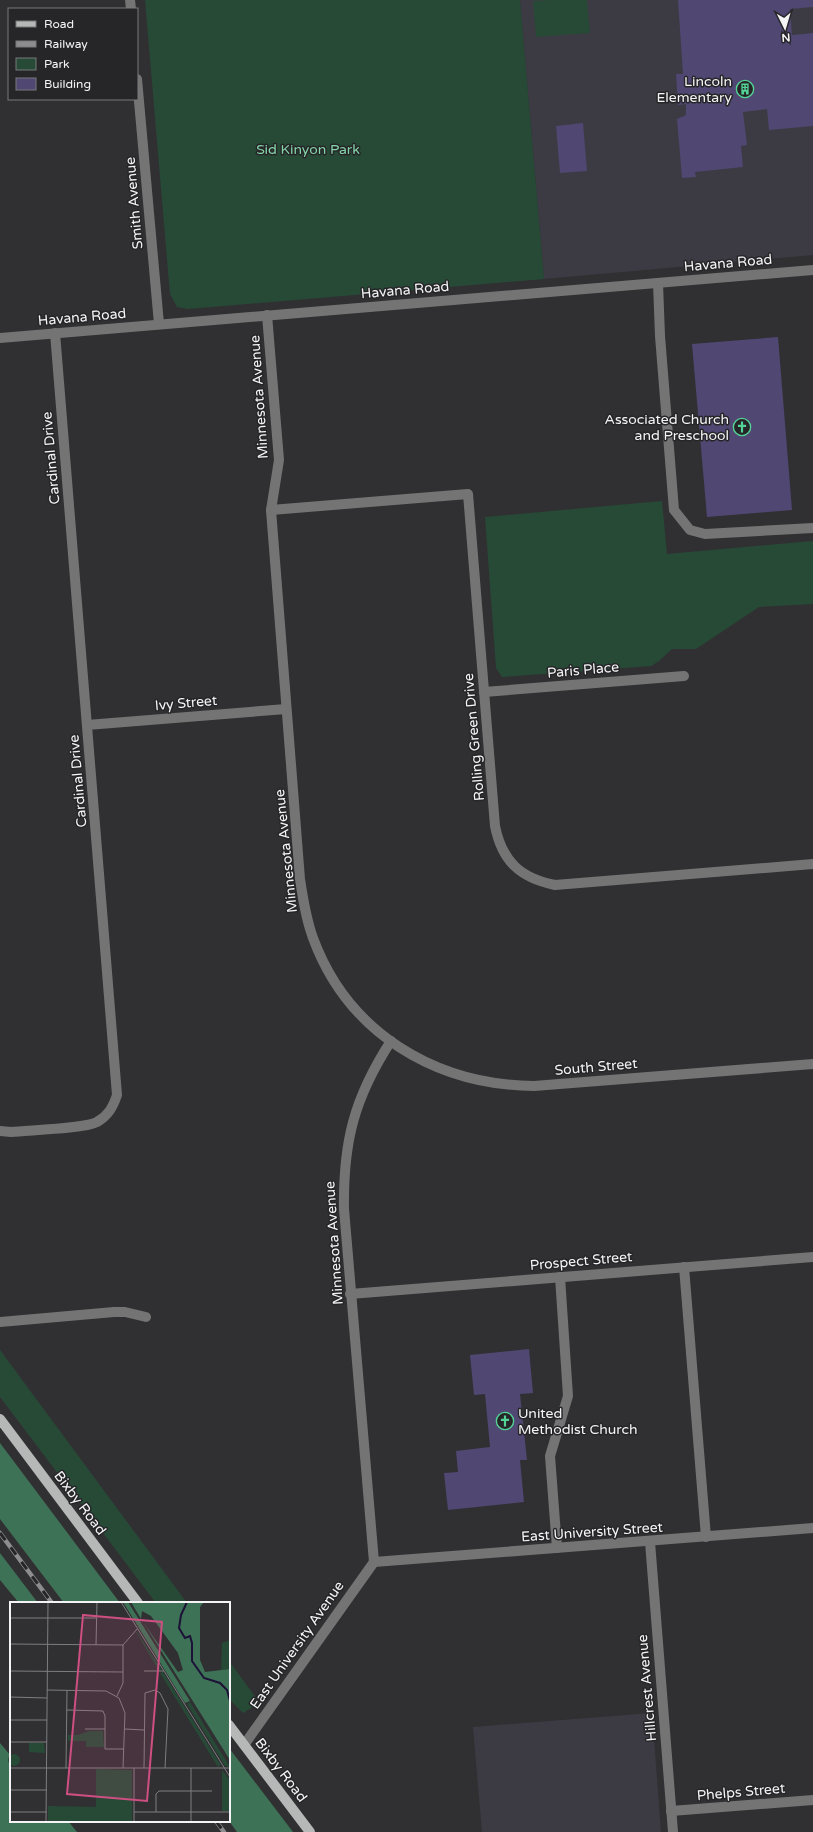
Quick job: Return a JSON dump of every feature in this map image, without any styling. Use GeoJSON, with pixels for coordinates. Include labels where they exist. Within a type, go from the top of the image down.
{"type":"FeatureCollection","features":[{"type":"Feature","properties":{"kind":"main road","name":"Bixby Road"},"geometry":{"type":"LineString","coordinates":[[0,1419],[137,1602]]}},
{"type":"Feature","properties":{"kind":"main road","name":"Bixby Road"},"geometry":{"type":"LineString","coordinates":[[230,1726],[310,1832]]}},
{"type":"Feature","properties":{"kind":"street","name":"Smith Avenue"},"geometry":{"type":"LineString","coordinates":[[138,90],[159,324]]}},
{"type":"Feature","properties":{"kind":"street","name":"Havana Road"},"geometry":{"type":"LineString","coordinates":[[0,338],[813,270]]}},
{"type":"Feature","properties":{"kind":"street"},"geometry":{"type":"LineString","coordinates":[[658,283],[660,336],[674,510],[690,530],[705,534],[813,528]]}},
{"type":"Feature","properties":{"kind":"street","name":"Minnesota Avenue"},"geometry":{"type":"LineString","coordinates":[[267,315],[278,460],[271,510],[300,879],[305,909],[313,938],[326,966],[342,992],[357,1010],[391,1041],[365,1085],[353,1117],[347,1142],[343,1175],[350,1294],[374,1562]]}},
{"type":"Feature","properties":{"kind":"street","name":"Cardinal Drive"},"geometry":{"type":"LineString","coordinates":[[0,1131],[11,1132],[84,1126],[96,1122],[106,1115],[113,1106],[117,1095],[55,333]]}},
{"type":"Feature","properties":{"kind":"street","name":"Rolling Green Drive"},"geometry":{"type":"LineString","coordinates":[[271,510],[468,494],[495,826],[504,854],[513,866],[525,876],[539,882],[555,885],[813,864]]}},
{"type":"Feature","properties":{"kind":"street","name":"Paris Place"},"geometry":{"type":"LineString","coordinates":[[484,692],[684,676]]}},
{"type":"Feature","properties":{"kind":"street","name":"Ivy Street"},"geometry":{"type":"LineString","coordinates":[[87,725],[286,708]]}},
{"type":"Feature","properties":{"kind":"street","name":"South Street"},"geometry":{"type":"LineString","coordinates":[[391,1041],[423,1061],[451,1074],[481,1082],[511,1086],[534,1086],[813,1064]]}},
{"type":"Feature","properties":{"kind":"street","name":"Prospect Street"},"geometry":{"type":"LineString","coordinates":[[350,1294],[813,1256]]}},
{"type":"Feature","properties":{"kind":"street"},"geometry":{"type":"LineString","coordinates":[[684,1267],[706,1537]]}},
{"type":"Feature","properties":{"kind":"street"},"geometry":{"type":"LineString","coordinates":[[557,1548],[550,1456],[568,1396],[560,1277]]}},
{"type":"Feature","properties":{"kind":"street"},"geometry":{"type":"LineString","coordinates":[[0,1322],[114,1312],[125,1312],[146,1318]]}},
{"type":"Feature","properties":{"kind":"street","name":"East University Street"},"geometry":{"type":"LineString","coordinates":[[374,1562],[650,1542],[813,1528]]}},
{"type":"Feature","properties":{"kind":"street","name":"Hillcrest Avenue"},"geometry":{"type":"LineString","coordinates":[[650,1542],[673,1832]]}},
{"type":"Feature","properties":{"kind":"street","name":"East University Avenue"},"geometry":{"type":"LineString","coordinates":[[244,1745],[374,1562]]}},
{"type":"Feature","properties":{"kind":"street","name":"Phelps Street"},"geometry":{"type":"LineString","coordinates":[[671,1811],[813,1800]]}},
{"type":"Feature","properties":{"kind":"shaded area"},"geometry":{"type":"Polygon","coordinates":[[[520,0],[813,0],[813,255],[544,279],[520,0]]]}},
{"type":"Feature","properties":{"kind":"shaded area"},"geometry":{"type":"Polygon","coordinates":[[[652,1713],[661,1832],[482,1832],[473,1727],[652,1713]]]}},
{"type":"Feature","properties":{"kind":"green space","name":"Sid Kinyon Park"},"geometry":{"type":"Polygon","coordinates":[[[145,0],[520,0],[544,279],[188,309],[177,307],[170,294],[145,0]]]}},
{"type":"Feature","properties":{"kind":"green space"},"geometry":{"type":"Polygon","coordinates":[[[587,0],[590,33],[536,37],[533,1],[587,0]]]}},
{"type":"Feature","properties":{"kind":"green space"},"geometry":{"type":"Polygon","coordinates":[[[662,501],[667,554],[813,541],[813,604],[759,607],[696,649],[672,649],[651,666],[502,677],[496,668],[485,517],[662,501]]]}},
{"type":"Feature","properties":{"kind":"green space"},"geometry":{"type":"Polygon","coordinates":[[[0,1350],[186,1602],[155,1602],[0,1397],[0,1350]]]}},
{"type":"Feature","properties":{"kind":"green space"},"geometry":{"type":"Polygon","coordinates":[[[0,1443],[119,1602],[63,1602],[0,1519],[0,1443]]]}},
{"type":"Feature","properties":{"kind":"green space"},"geometry":{"type":"Polygon","coordinates":[[[0,1553],[37,1602],[18,1602],[0,1580],[0,1553]]]}},
{"type":"Feature","properties":{"kind":"green space"},"geometry":{"type":"Polygon","coordinates":[[[230,1662],[257,1699],[253,1707],[243,1713],[230,1700],[230,1662]]]}},
{"type":"Feature","properties":{"kind":"green space"},"geometry":{"type":"Polygon","coordinates":[[[0,1743],[10,1755],[10,1822],[69,1822],[77,1832],[0,1832],[0,1743]]]}},
{"type":"Feature","properties":{"kind":"green space"},"geometry":{"type":"Polygon","coordinates":[[[230,1749],[293,1832],[237,1832],[230,1822],[230,1749]]]}},
{"type":"Feature","properties":{"kind":"building","name":"Lincoln Elementary"},"geometry":{"type":"Polygon","coordinates":[[[678,0],[813,0],[813,7],[790,9],[792,35],[813,33],[813,126],[769,130],[767,109],[743,112],[747,145],[741,146],[743,167],[695,172],[696,177],[682,178],[677,119],[686,115],[686,104],[678,105],[676,74],[683,74],[678,0]]]}},
{"type":"Feature","properties":{"kind":"building"},"geometry":{"type":"Polygon","coordinates":[[[583,123],[587,171],[560,173],[556,126],[583,123]]]}},
{"type":"Feature","properties":{"kind":"building","name":"Associated Church and Preschool"},"geometry":{"type":"Polygon","coordinates":[[[778,337],[792,510],[707,517],[692,344],[778,337]]]}},
{"type":"Feature","properties":{"kind":"building","name":"United Methodist Church"},"geometry":{"type":"Polygon","coordinates":[[[529,1349],[533,1393],[520,1394],[527,1460],[520,1460],[524,1502],[448,1510],[444,1473],[458,1472],[456,1451],[490,1447],[485,1394],[474,1395],[470,1355],[529,1349]]]}},
{"type":"Feature","properties":{"kind":"railway"},"geometry":{"type":"LineString","coordinates":[[0,1533],[51,1602]]}},
{"type":"Feature","properties":{"kind":"railway"},"geometry":{"type":"LineString","coordinates":[[217,1822],[224,1832]]}},
{"type":"Feature","properties":{"kind":"place","name":"Lincoln Elementary"},"geometry":{"type":"Point","coordinates":[745,89]}},
{"type":"Feature","properties":{"kind":"place","name":"Associated Church and Preschool"},"geometry":{"type":"Point","coordinates":[742,427]}},
{"type":"Feature","properties":{"kind":"place","name":"United Methodist Church"},"geometry":{"type":"Point","coordinates":[505,1421]}}]}
